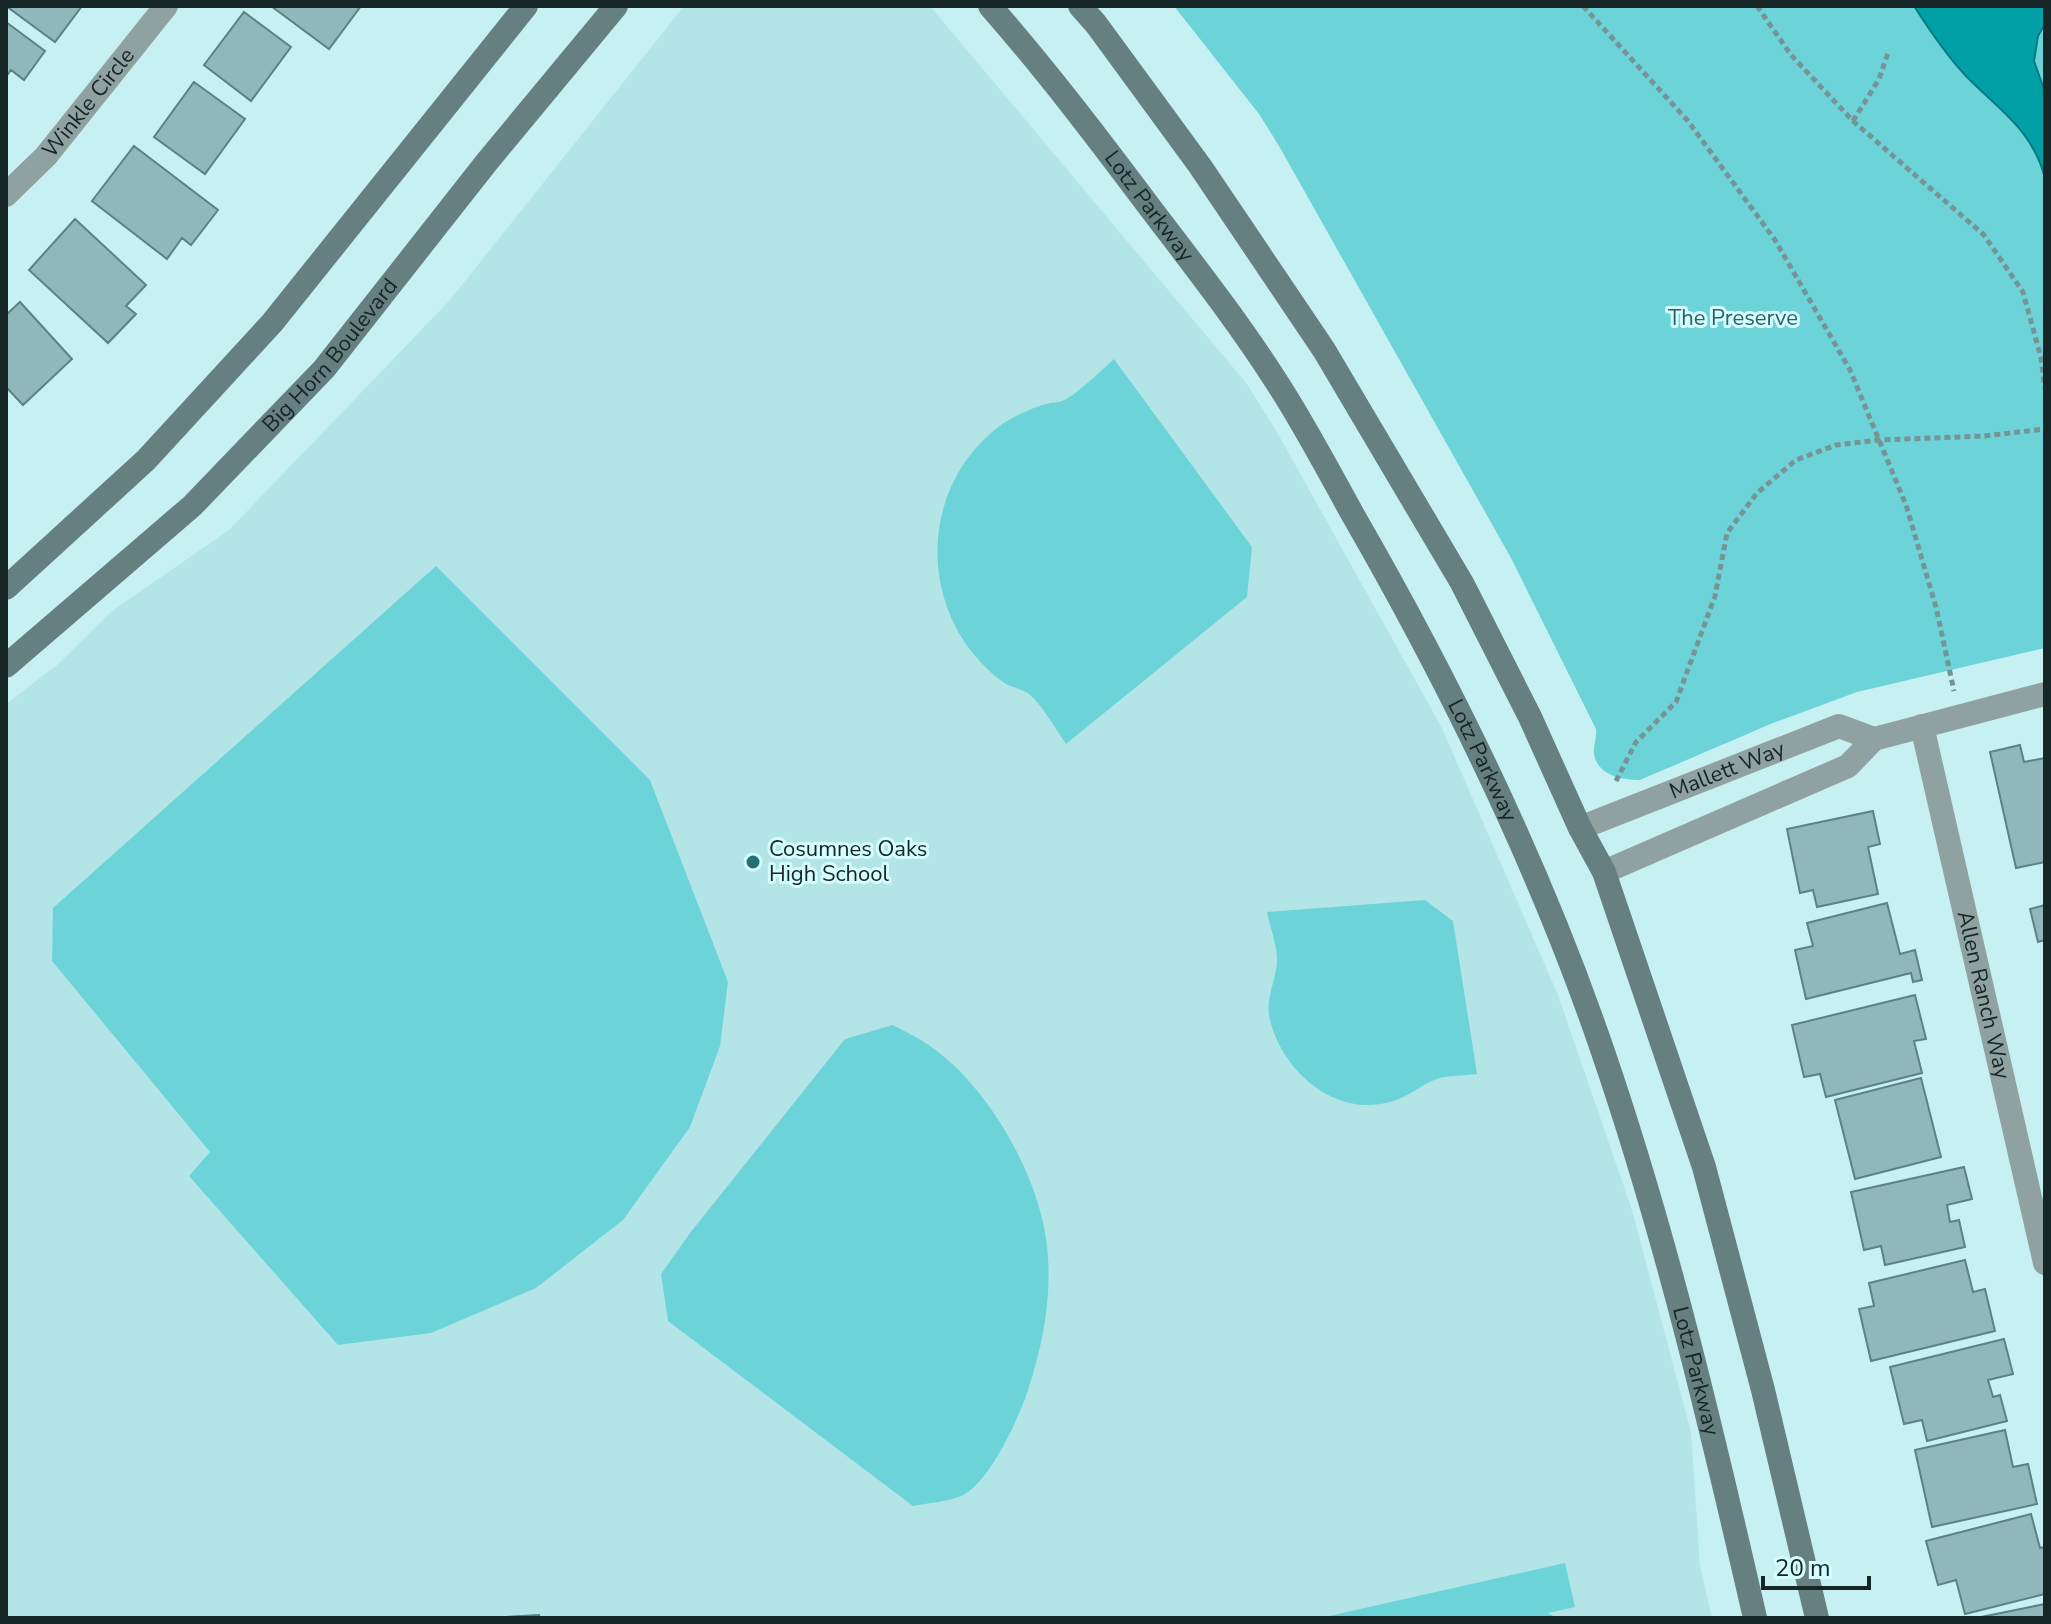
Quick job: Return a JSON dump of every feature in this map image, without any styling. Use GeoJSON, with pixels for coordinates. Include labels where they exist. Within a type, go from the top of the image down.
{"type":"FeatureCollection","features":[{"type":"Feature","properties":{"kind":"street","name":"Winkle Circle"},"geometry":{"type":"LineString","coordinates":[[6,195],[46,156],[166,6]]}},
{"type":"Feature","properties":{"kind":"street"},"geometry":{"type":"LineString","coordinates":[[6,588],[146,460],[272,323],[526,6]]}},
{"type":"Feature","properties":{"kind":"street","name":"Big Horn Boulevard"},"geometry":{"type":"LineString","coordinates":[[6,666],[192,506],[324,369],[486,163],[616,6]]}},
{"type":"Feature","properties":{"kind":"street","name":"Lotz Parkway"},"geometry":{"type":"LineString","coordinates":[[990,6],[1055,82],[1215,292],[1278,384],[1410,613],[1476,744],[1530,863],[1595,1030],[1647,1184],[1705,1405],[1755,1618]]}},
{"type":"Feature","properties":{"kind":"street"},"geometry":{"type":"LineString","coordinates":[[1080,6],[1200,166],[1324,350],[1462,583],[1604,872],[1704,1167],[1763,1390],[1817,1618]]}},
{"type":"Feature","properties":{"kind":"street","name":"Mallett Way"},"geometry":{"type":"LineString","coordinates":[[1604,872],[1848,766],[1874,739],[2045,694]]}},
{"type":"Feature","properties":{"kind":"street","name":"Mallett Way"},"geometry":{"type":"LineString","coordinates":[[1580,828],[1839,726],[1874,739]]}},
{"type":"Feature","properties":{"kind":"street","name":"Allen Ranch Way"},"geometry":{"type":"LineString","coordinates":[[1922,726],[2045,1263]]}},
{"type":"Feature","properties":{"kind":"path"},"geometry":{"type":"LineString","coordinates":[[1583,6],[1688,121],[1775,240],[1850,370],[1906,505],[1932,593],[1959,716]]}},
{"type":"Feature","properties":{"kind":"path"},"geometry":{"type":"LineString","coordinates":[[1757,6],[1791,55],[1853,121],[1984,235],[2023,292],[2041,358],[2045,389]]}},
{"type":"Feature","properties":{"kind":"path"},"geometry":{"type":"LineString","coordinates":[[1853,121],[1879,79],[1888,53]]}},
{"type":"Feature","properties":{"kind":"path"},"geometry":{"type":"LineString","coordinates":[[1613,786],[1636,742],[1676,702],[1715,596],[1727,533],[1757,493],[1796,460],[1836,445],[2045,429]]}},
{"type":"Feature","properties":{"kind":"shaded area","name":"Cosumnes Oaks High School"},"geometry":{"type":"Polygon","coordinates":[[[684,6],[930,6],[1247,384],[1442,728],[1558,995],[1632,1210],[1691,1432],[1700,1565],[1712,1618],[6,1618],[6,704],[57,665],[112,611],[229,530],[450,300],[684,6]]]}},
{"type":"Feature","properties":{"kind":"shaded area"},"geometry":{"type":"Polygon","coordinates":[[[1914,6],[2045,6],[2045,24],[2038,36],[2034,61],[2045,92],[2045,178],[2023,133],[1959,68],[1914,6]]]}},
{"type":"Feature","properties":{"kind":"green space","name":"The Preserve"},"geometry":{"type":"Polygon","coordinates":[[[1174,6],[2045,6],[2045,648],[1857,692],[1773,723],[1640,780],[1619,778],[1606,772],[1594,754],[1596,729],[1511,558],[1279,146],[1259,114],[1174,6]]]}},
{"type":"Feature","properties":{"kind":"green space"},"geometry":{"type":"Polygon","coordinates":[[[1114,359],[1252,547],[1247,597],[1066,744],[1035,700],[991,672],[958,631],[945,602],[939,572],[938,542],[942,512],[953,483],[969,456],[991,433],[1026,411],[1061,402],[1114,359]]]}},
{"type":"Feature","properties":{"kind":"green space"},"geometry":{"type":"Polygon","coordinates":[[[436,566],[650,780],[728,982],[720,1046],[690,1127],[623,1220],[536,1288],[431,1333],[338,1345],[189,1176],[210,1152],[52,961],[53,908],[436,566]]]}},
{"type":"Feature","properties":{"kind":"green space"},"geometry":{"type":"Polygon","coordinates":[[[1425,900],[1453,921],[1477,1074],[1440,1078],[1390,1102],[1369,1105],[1348,1103],[1329,1095],[1297,1070],[1275,1035],[1268,1008],[1277,954],[1267,912],[1425,900]]]}},
{"type":"Feature","properties":{"kind":"green space"},"geometry":{"type":"Polygon","coordinates":[[[893,1025],[926,1043],[952,1064],[974,1087],[1011,1140],[1037,1200],[1045,1230],[1049,1275],[1047,1308],[1037,1358],[1024,1402],[1002,1449],[972,1489],[944,1501],[913,1506],[668,1321],[661,1274],[690,1233],[845,1039],[893,1025]]]}},
{"type":"Feature","properties":{"kind":"green space"},"geometry":{"type":"Polygon","coordinates":[[[1565,1563],[1575,1607],[1548,1613],[1557,1618],[1320,1618],[1565,1563]]]}},
{"type":"Feature","properties":{"kind":"building"},"geometry":{"type":"Polygon","coordinates":[[[6,6],[82,6],[55,42],[6,6]]]}},
{"type":"Feature","properties":{"kind":"building"},"geometry":{"type":"Polygon","coordinates":[[[271,6],[361,6],[329,49],[271,6]]]}},
{"type":"Feature","properties":{"kind":"building"},"geometry":{"type":"Polygon","coordinates":[[[244,12],[291,47],[251,101],[204,65],[244,12]]]}},
{"type":"Feature","properties":{"kind":"building"},"geometry":{"type":"Polygon","coordinates":[[[6,22],[45,51],[24,80],[11,70],[6,77],[6,22]]]}},
{"type":"Feature","properties":{"kind":"building"},"geometry":{"type":"Polygon","coordinates":[[[194,82],[245,119],[205,174],[154,137],[194,82]]]}},
{"type":"Feature","properties":{"kind":"building"},"geometry":{"type":"Polygon","coordinates":[[[134,146],[218,210],[191,245],[182,238],[167,259],[92,201],[134,146]]]}},
{"type":"Feature","properties":{"kind":"building"},"geometry":{"type":"Polygon","coordinates":[[[75,219],[146,285],[126,306],[136,314],[108,343],[29,270],[75,219]]]}},
{"type":"Feature","properties":{"kind":"building"},"geometry":{"type":"Polygon","coordinates":[[[20,302],[72,359],[23,405],[6,387],[6,315],[20,302]]]}},
{"type":"Feature","properties":{"kind":"building"},"geometry":{"type":"Polygon","coordinates":[[[2020,745],[2024,762],[2045,758],[2045,862],[2016,868],[1990,752],[2020,745]]]}},
{"type":"Feature","properties":{"kind":"building"},"geometry":{"type":"Polygon","coordinates":[[[1873,811],[1880,844],[1868,847],[1878,894],[1817,907],[1813,890],[1800,893],[1787,829],[1873,811]]]}},
{"type":"Feature","properties":{"kind":"building"},"geometry":{"type":"Polygon","coordinates":[[[1887,903],[1900,954],[1915,950],[1922,980],[1913,982],[1911,973],[1806,999],[1795,950],[1813,946],[1807,923],[1887,903]]]}},
{"type":"Feature","properties":{"kind":"building"},"geometry":{"type":"Polygon","coordinates":[[[2045,905],[2045,940],[2038,942],[2030,909],[2045,905]]]}},
{"type":"Feature","properties":{"kind":"building"},"geometry":{"type":"Polygon","coordinates":[[[1915,995],[1926,1039],[1914,1041],[1922,1073],[1826,1097],[1820,1074],[1804,1077],[1792,1025],[1915,995]]]}},
{"type":"Feature","properties":{"kind":"building"},"geometry":{"type":"Polygon","coordinates":[[[1921,1078],[1941,1157],[1855,1179],[1835,1100],[1921,1078]]]}},
{"type":"Feature","properties":{"kind":"building"},"geometry":{"type":"Polygon","coordinates":[[[1964,1167],[1972,1199],[1947,1205],[1950,1222],[1959,1220],[1965,1247],[1885,1265],[1881,1246],[1864,1250],[1851,1192],[1964,1167]]]}},
{"type":"Feature","properties":{"kind":"building"},"geometry":{"type":"Polygon","coordinates":[[[1965,1260],[1973,1292],[1985,1289],[1995,1331],[1871,1361],[1859,1309],[1874,1306],[1869,1283],[1965,1260]]]}},
{"type":"Feature","properties":{"kind":"building"},"geometry":{"type":"Polygon","coordinates":[[[2004,1339],[2013,1374],[1988,1380],[1993,1397],[2000,1395],[2007,1421],[1927,1441],[1922,1420],[1904,1424],[1890,1367],[2004,1339]]]}},
{"type":"Feature","properties":{"kind":"building"},"geometry":{"type":"Polygon","coordinates":[[[2005,1430],[2013,1467],[2028,1464],[2037,1504],[1932,1527],[1915,1450],[2005,1430]]]}},
{"type":"Feature","properties":{"kind":"building"},"geometry":{"type":"Polygon","coordinates":[[[2031,1514],[2040,1548],[2044,1547],[2045,1552],[2045,1594],[1965,1614],[1956,1580],[1938,1585],[1926,1541],[2031,1514]]]}},
{"type":"Feature","properties":{"kind":"building"},"geometry":{"type":"Polygon","coordinates":[[[2045,1604],[2045,1618],[1976,1618],[2045,1604]]]}},
{"type":"Feature","properties":{"kind":"building"},"geometry":{"type":"Polygon","coordinates":[[[539,1615],[540,1618],[488,1618],[539,1615]]]}},
{"type":"Feature","properties":{"kind":"place","name":"Cosumnes Oaks High School"},"geometry":{"type":"Point","coordinates":[753,862]}}]}
